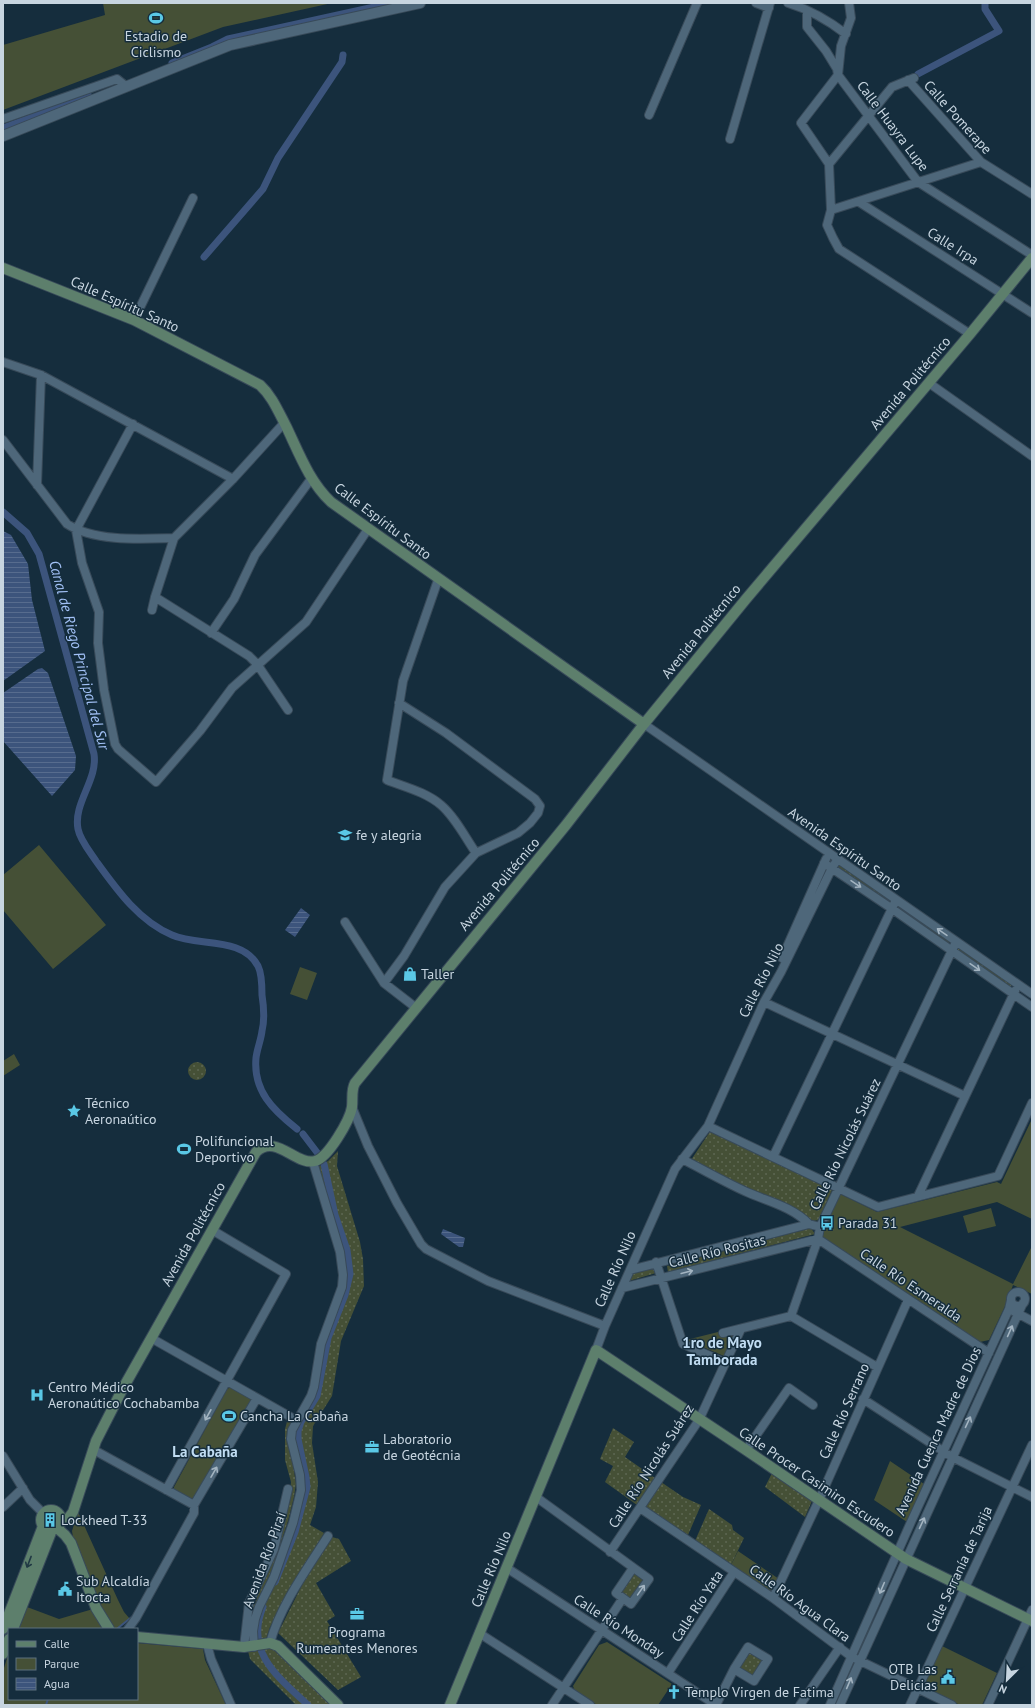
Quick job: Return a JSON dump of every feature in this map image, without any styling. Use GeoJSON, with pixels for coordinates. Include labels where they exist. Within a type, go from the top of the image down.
{"type":"FeatureCollection","features":[{"type":"Feature","properties":{"kind":"main road","name":"Avenida Politécnico"},"geometry":{"type":"LineString","coordinates":[[3,1629],[53,1526],[67,1520],[73,1512],[94,1450],[122,1390],[256,1152],[260,1148],[270,1145],[314,1161],[325,1156],[346,1124],[352,1107],[353,1087],[355,1083],[566,824],[644,724],[827,502],[970,334],[1032,257]]}},
{"type":"Feature","properties":{"kind":"main road","name":"Calle Espíritu Santo"},"geometry":{"type":"LineString","coordinates":[[3,268],[134,320],[260,385],[268,392],[311,479],[320,492],[330,502],[438,580],[644,724]]}},
{"type":"Feature","properties":{"kind":"main road","name":"Calle Procer Casimiro Escudero"},"geometry":{"type":"LineString","coordinates":[[596,1350],[906,1559],[1030,1620]]}},
{"type":"Feature","properties":{"kind":"main road","name":"Calle Río Nilo"},"geometry":{"type":"LineString","coordinates":[[450,1705],[596,1350]]}},
{"type":"Feature","properties":{"kind":"main road"},"geometry":{"type":"LineString","coordinates":[[53,1526],[59,1514],[55,1510],[49,1510],[43,1513],[41,1518],[66,1535],[71,1543],[96,1608],[108,1628]]}},
{"type":"Feature","properties":{"kind":"main road","name":"Avenida Politécnico"},"geometry":{"type":"LineString","coordinates":[[13,1628],[53,1526]]}},
{"type":"Feature","properties":{"kind":"main road"},"geometry":{"type":"LineString","coordinates":[[138,1637],[208,1644],[278,1646],[338,1705]]}},
{"type":"Feature","properties":{"kind":"main road"},"geometry":{"type":"LineString","coordinates":[[3,1654],[8,1642]]}},
{"type":"Feature","properties":{"kind":"street"},"geometry":{"type":"LineString","coordinates":[[3,136],[230,45],[420,3]]}},
{"type":"Feature","properties":{"kind":"street"},"geometry":{"type":"LineString","coordinates":[[649,115],[697,3]]}},
{"type":"Feature","properties":{"kind":"street"},"geometry":{"type":"LineString","coordinates":[[730,139],[769,5],[756,3]]}},
{"type":"Feature","properties":{"kind":"street"},"geometry":{"type":"LineString","coordinates":[[788,3],[807,11],[835,26],[846,34]]}},
{"type":"Feature","properties":{"kind":"street"},"geometry":{"type":"LineString","coordinates":[[848,3],[850,18],[841,46],[838,75],[801,123],[829,164],[831,210],[827,225],[839,249],[970,334]]}},
{"type":"Feature","properties":{"kind":"street","name":"Calle Huayra Lupe"},"geometry":{"type":"LineString","coordinates":[[807,11],[807,27],[826,51],[838,75],[918,182],[1032,257]]}},
{"type":"Feature","properties":{"kind":"street"},"geometry":{"type":"LineString","coordinates":[[3,120],[117,79],[127,87]]}},
{"type":"Feature","properties":{"kind":"street","name":"Calle Pomerape"},"geometry":{"type":"LineString","coordinates":[[868,116],[892,87],[911,79],[981,162],[1032,194]]}},
{"type":"Feature","properties":{"kind":"street"},"geometry":{"type":"LineString","coordinates":[[829,164],[868,116]]}},
{"type":"Feature","properties":{"kind":"street"},"geometry":{"type":"LineString","coordinates":[[831,210],[981,162]]}},
{"type":"Feature","properties":{"kind":"street"},"geometry":{"type":"LineString","coordinates":[[134,320],[194,198]]}},
{"type":"Feature","properties":{"kind":"street","name":"Calle Irpa"},"geometry":{"type":"LineString","coordinates":[[859,202],[1032,313]]}},
{"type":"Feature","properties":{"kind":"street"},"geometry":{"type":"LineString","coordinates":[[3,362],[41,374],[233,479]]}},
{"type":"Feature","properties":{"kind":"street"},"geometry":{"type":"LineString","coordinates":[[37,485],[41,374]]}},
{"type":"Feature","properties":{"kind":"street"},"geometry":{"type":"LineString","coordinates":[[929,383],[1032,456]]}},
{"type":"Feature","properties":{"kind":"street"},"geometry":{"type":"LineString","coordinates":[[152,610],[174,538],[233,479],[284,423]]}},
{"type":"Feature","properties":{"kind":"street"},"geometry":{"type":"LineString","coordinates":[[133,424],[76,530],[82,562],[100,612],[98,643],[104,690],[115,744],[118,749],[156,782],[200,731],[232,688],[257,664],[306,622],[368,529]]}},
{"type":"Feature","properties":{"kind":"street"},"geometry":{"type":"LineString","coordinates":[[3,440],[67,524],[76,530],[105,536],[174,538]]}},
{"type":"Feature","properties":{"kind":"street"},"geometry":{"type":"LineString","coordinates":[[211,633],[234,599],[255,555],[311,479]]}},
{"type":"Feature","properties":{"kind":"street"},"geometry":{"type":"LineString","coordinates":[[438,580],[403,681],[387,780],[416,791],[441,805],[450,815],[476,853]]}},
{"type":"Feature","properties":{"kind":"street"},"geometry":{"type":"LineString","coordinates":[[155,597],[249,656],[257,664],[288,710]]}},
{"type":"Feature","properties":{"kind":"street"},"geometry":{"type":"LineString","coordinates":[[384,983],[404,956],[445,887],[476,853],[518,833],[530,823],[538,813],[540,806],[535,799],[446,733],[399,703]]}},
{"type":"Feature","properties":{"kind":"street","name":"Avenida Espíritu Santo"},"geometry":{"type":"LineString","coordinates":[[644,724],[837,860],[1032,994]]}},
{"type":"Feature","properties":{"kind":"street"},"geometry":{"type":"LineString","coordinates":[[781,972],[781,961],[829,853]]}},
{"type":"Feature","properties":{"kind":"street","name":"Calle Río Nilo"},"geometry":{"type":"LineString","coordinates":[[596,1350],[605,1326],[675,1169],[708,1126],[764,1002],[781,972],[837,860]]}},
{"type":"Feature","properties":{"kind":"street","name":"Avenida Espíritu Santo"},"geometry":{"type":"LineString","coordinates":[[824,863],[892,908],[1032,1007]]}},
{"type":"Feature","properties":{"kind":"street"},"geometry":{"type":"LineString","coordinates":[[773,1157],[896,900]]}},
{"type":"Feature","properties":{"kind":"street"},"geometry":{"type":"LineString","coordinates":[[345,922],[384,983],[415,1008]]}},
{"type":"Feature","properties":{"kind":"street","name":"Calle Río Nicolás Suárez"},"geometry":{"type":"LineString","coordinates":[[791,1316],[818,1239],[820,1227],[956,942]]}},
{"type":"Feature","properties":{"kind":"street"},"geometry":{"type":"LineString","coordinates":[[918,1196],[964,1096],[1013,994],[1019,985]]}},
{"type":"Feature","properties":{"kind":"street"},"geometry":{"type":"LineString","coordinates":[[764,1002],[964,1096]]}},
{"type":"Feature","properties":{"kind":"street"},"geometry":{"type":"LineString","coordinates":[[708,1126],[878,1207],[998,1176],[1032,1103]]}},
{"type":"Feature","properties":{"kind":"street"},"geometry":{"type":"LineString","coordinates":[[352,1107],[368,1146],[397,1204],[421,1244],[426,1249],[488,1281],[605,1326]]}},
{"type":"Feature","properties":{"kind":"street"},"geometry":{"type":"LineString","coordinates":[[682,1159],[748,1193],[783,1206],[802,1217],[809,1224]]}},
{"type":"Feature","properties":{"kind":"street","name":"Avenida Río Piraí"},"geometry":{"type":"LineString","coordinates":[[258,1645],[253,1631],[255,1619],[259,1607],[274,1577],[288,1537],[301,1490],[300,1475],[291,1439],[292,1430],[314,1388],[321,1344],[342,1287],[343,1275],[340,1252],[314,1161]]}},
{"type":"Feature","properties":{"kind":"street","name":"Calle Río Rositas"},"geometry":{"type":"LineString","coordinates":[[630,1270],[656,1262],[809,1224],[820,1227]]}},
{"type":"Feature","properties":{"kind":"street"},"geometry":{"type":"LineString","coordinates":[[166,1490],[286,1274],[212,1230]]}},
{"type":"Feature","properties":{"kind":"street","name":"Calle Río Rositas"},"geometry":{"type":"LineString","coordinates":[[622,1288],[818,1239]]}},
{"type":"Feature","properties":{"kind":"street","name":"Calle Río Esmeralda"},"geometry":{"type":"LineString","coordinates":[[818,1239],[989,1353]]}},
{"type":"Feature","properties":{"kind":"street"},"geometry":{"type":"LineString","coordinates":[[656,1262],[683,1344],[726,1363]]}},
{"type":"Feature","properties":{"kind":"street","name":"Calle Río Serrano"},"geometry":{"type":"LineString","coordinates":[[773,1598],[819,1500],[908,1300]]}},
{"type":"Feature","properties":{"kind":"street","name":"Avenida Cuenca Madre de Dios"},"geometry":{"type":"LineString","coordinates":[[840,1705],[855,1659],[897,1552],[1009,1309],[1011,1300],[1013,1304],[1017,1306],[1024,1300]]}},
{"type":"Feature","properties":{"kind":"street"},"geometry":{"type":"LineString","coordinates":[[1024,1300],[1032,1302]]}},
{"type":"Feature","properties":{"kind":"street","name":"Avenida Cuenca Madre de Dios"},"geometry":{"type":"LineString","coordinates":[[830,1705],[906,1559],[1024,1300]]}},
{"type":"Feature","properties":{"kind":"street"},"geometry":{"type":"LineString","coordinates":[[1009,1309],[1032,1321]]}},
{"type":"Feature","properties":{"kind":"street"},"geometry":{"type":"LineString","coordinates":[[723,1333],[791,1316],[877,1367]]}},
{"type":"Feature","properties":{"kind":"street","name":"Calle Río Nicolás Suárez"},"geometry":{"type":"LineString","coordinates":[[610,1552],[699,1420],[741,1329]]}},
{"type":"Feature","properties":{"kind":"street"},"geometry":{"type":"LineString","coordinates":[[151,1338],[296,1420]]}},
{"type":"Feature","properties":{"kind":"street"},"geometry":{"type":"LineString","coordinates":[[746,1450],[789,1388],[813,1405]]}},
{"type":"Feature","properties":{"kind":"street"},"geometry":{"type":"LineString","coordinates":[[129,1628],[136,1618],[194,1513],[194,1505],[257,1398]]}},
{"type":"Feature","properties":{"kind":"street"},"geometry":{"type":"LineString","coordinates":[[863,1399],[943,1452],[1032,1497]]}},
{"type":"Feature","properties":{"kind":"street","name":"Calle Serranía de Tarija"},"geometry":{"type":"LineString","coordinates":[[910,1705],[1032,1445]]}},
{"type":"Feature","properties":{"kind":"street"},"geometry":{"type":"LineString","coordinates":[[94,1450],[194,1505]]}},
{"type":"Feature","properties":{"kind":"street"},"geometry":{"type":"LineString","coordinates":[[3,1456],[36,1507],[43,1513]]}},
{"type":"Feature","properties":{"kind":"street"},"geometry":{"type":"LineString","coordinates":[[3,1507],[23,1488]]}},
{"type":"Feature","properties":{"kind":"street"},"geometry":{"type":"LineString","coordinates":[[258,1645],[249,1603],[274,1549],[288,1489]]}},
{"type":"Feature","properties":{"kind":"street"},"geometry":{"type":"LineString","coordinates":[[536,1497],[649,1579],[631,1604],[616,1593],[633,1568]]}},
{"type":"Feature","properties":{"kind":"street","name":"Calle Río Agua Clara"},"geometry":{"type":"LineString","coordinates":[[640,1508],[773,1598],[855,1659],[952,1705]]}},
{"type":"Feature","properties":{"kind":"street"},"geometry":{"type":"LineString","coordinates":[[258,1645],[274,1629],[303,1574],[328,1536]]}},
{"type":"Feature","properties":{"kind":"street","name":"Calle Río Monday"},"geometry":{"type":"LineString","coordinates":[[507,1568],[716,1705]]}},
{"type":"Feature","properties":{"kind":"street","name":"Calle Río Yata"},"geometry":{"type":"LineString","coordinates":[[668,1673],[734,1572]]}},
{"type":"Feature","properties":{"kind":"street"},"geometry":{"type":"LineString","coordinates":[[552,1705],[623,1598]]}},
{"type":"Feature","properties":{"kind":"street"},"geometry":{"type":"LineString","coordinates":[[988,1705],[1030,1620],[1032,1610]]}},
{"type":"Feature","properties":{"kind":"street"},"geometry":{"type":"LineString","coordinates":[[480,1633],[590,1705]]}},
{"type":"Feature","properties":{"kind":"street"},"geometry":{"type":"LineString","coordinates":[[208,1644],[211,1659],[231,1705]]}},
{"type":"Feature","properties":{"kind":"street"},"geometry":{"type":"LineString","coordinates":[[800,1705],[840,1647]]}},
{"type":"Feature","properties":{"kind":"street"},"geometry":{"type":"LineString","coordinates":[[716,1705],[734,1669]]}},
{"type":"Feature","properties":{"kind":"green space"},"geometry":{"type":"Polygon","coordinates":[[[103,3],[332,3],[223,27],[3,110],[3,45],[105,15],[103,3]]]}},
{"type":"Feature","properties":{"kind":"green space"},"geometry":{"type":"Polygon","coordinates":[[[39,845],[106,925],[53,969],[3,910],[3,875],[39,845]]]}},
{"type":"Feature","properties":{"kind":"green space"},"geometry":{"type":"Polygon","coordinates":[[[838,863],[891,899],[889,902],[835,867],[838,863]]]}},
{"type":"Feature","properties":{"kind":"green space"},"geometry":{"type":"Polygon","coordinates":[[[899,905],[949,940],[949,944],[899,908],[899,905]]]}},
{"type":"Feature","properties":{"kind":"green space"},"geometry":{"type":"Polygon","coordinates":[[[959,947],[1012,984],[1010,988],[956,950],[959,947]]]}},
{"type":"Feature","properties":{"kind":"green space"},"geometry":{"type":"Polygon","coordinates":[[[300,967],[317,973],[307,1000],[290,994],[300,967]]]}},
{"type":"Feature","properties":{"kind":"green space"},"geometry":{"type":"Polygon","coordinates":[[[14,1054],[20,1065],[3,1076],[3,1061],[14,1054]]]}},
{"type":"Feature","properties":{"kind":"green space"},"geometry":{"type":"Polygon","coordinates":[[[193,1062],[201,1062],[206,1067],[204,1078],[201,1080],[193,1080],[188,1075],[188,1067],[193,1062]]]}},
{"type":"Feature","properties":{"kind":"green space"},"geometry":{"type":"Polygon","coordinates":[[[1032,1119],[1032,1219],[997,1202],[900,1227],[1013,1284],[1032,1246],[1032,1294],[1013,1285],[1007,1302],[989,1340],[980,1342],[823,1237],[823,1229],[840,1194],[877,1212],[997,1182],[1001,1184],[1032,1119]]]}},
{"type":"Feature","properties":{"kind":"green space"},"geometry":{"type":"Polygon","coordinates":[[[711,1130],[832,1190],[819,1220],[813,1221],[788,1204],[750,1190],[691,1160],[711,1130]]]}},
{"type":"Feature","properties":{"kind":"green space"},"geometry":{"type":"Polygon","coordinates":[[[338,1151],[337,1166],[360,1242],[363,1259],[364,1286],[341,1341],[332,1396],[313,1426],[312,1443],[318,1482],[316,1507],[310,1525],[324,1533],[270,1627],[266,1639],[256,1643],[258,1619],[303,1490],[294,1431],[312,1399],[323,1344],[344,1288],[318,1167],[328,1161],[338,1151]]]}},
{"type":"Feature","properties":{"kind":"green space"},"geometry":{"type":"Polygon","coordinates":[[[991,1208],[996,1226],[968,1233],[963,1216],[991,1208]]]}},
{"type":"Feature","properties":{"kind":"green space"},"geometry":{"type":"Polygon","coordinates":[[[811,1228],[815,1234],[668,1272],[667,1266],[811,1228]]]}},
{"type":"Feature","properties":{"kind":"green space"},"geometry":{"type":"Polygon","coordinates":[[[654,1266],[656,1273],[629,1281],[635,1271],[654,1266]]]}},
{"type":"Feature","properties":{"kind":"green space"},"geometry":{"type":"Polygon","coordinates":[[[736,1331],[724,1356],[686,1340],[718,1332],[720,1334],[736,1331]]]}},
{"type":"Feature","properties":{"kind":"green space"},"geometry":{"type":"Polygon","coordinates":[[[231,1387],[251,1399],[252,1402],[195,1498],[190,1499],[174,1490],[174,1487],[227,1389],[231,1387]]]}},
{"type":"Feature","properties":{"kind":"green space"},"geometry":{"type":"Polygon","coordinates":[[[288,1418],[293,1421],[289,1439],[296,1484],[294,1497],[272,1570],[256,1604],[251,1641],[247,1641],[252,1604],[289,1499],[291,1482],[285,1460],[285,1429],[288,1418]]]}},
{"type":"Feature","properties":{"kind":"green space"},"geometry":{"type":"Polygon","coordinates":[[[613,1428],[634,1442],[625,1457],[655,1478],[637,1505],[605,1482],[613,1466],[600,1459],[613,1428]]]}},
{"type":"Feature","properties":{"kind":"green space"},"geometry":{"type":"Polygon","coordinates":[[[890,1461],[924,1484],[907,1522],[874,1500],[890,1461]]]}},
{"type":"Feature","properties":{"kind":"green space"},"geometry":{"type":"Polygon","coordinates":[[[772,1473],[812,1501],[805,1517],[765,1487],[772,1473]]]}},
{"type":"Feature","properties":{"kind":"green space"},"geometry":{"type":"Polygon","coordinates":[[[661,1482],[683,1497],[701,1505],[688,1535],[644,1508],[661,1482]]]}},
{"type":"Feature","properties":{"kind":"green space"},"geometry":{"type":"Polygon","coordinates":[[[709,1509],[732,1525],[733,1530],[744,1538],[730,1567],[695,1541],[709,1509]]]}},
{"type":"Feature","properties":{"kind":"green space"},"geometry":{"type":"Polygon","coordinates":[[[78,1512],[118,1600],[124,1612],[130,1619],[118,1628],[112,1627],[107,1620],[73,1537],[72,1531],[78,1512]]]}},
{"type":"Feature","properties":{"kind":"green space"},"geometry":{"type":"Polygon","coordinates":[[[49,1514],[53,1514],[57,1520],[53,1526],[49,1526],[45,1522],[45,1518],[49,1514]]]}},
{"type":"Feature","properties":{"kind":"green space"},"geometry":{"type":"Polygon","coordinates":[[[332,1537],[339,1539],[351,1561],[316,1583],[335,1616],[327,1621],[361,1677],[338,1690],[278,1633],[307,1575],[332,1537]]]}},
{"type":"Feature","properties":{"kind":"green space"},"geometry":{"type":"Polygon","coordinates":[[[738,1551],[779,1579],[773,1590],[768,1591],[730,1567],[738,1551]]]}},
{"type":"Feature","properties":{"kind":"green space"},"geometry":{"type":"Polygon","coordinates":[[[633,1572],[645,1581],[631,1600],[619,1592],[633,1572]]]}},
{"type":"Feature","properties":{"kind":"green space"},"geometry":{"type":"Polygon","coordinates":[[[27,1607],[59,1619],[93,1609],[103,1628],[18,1628],[27,1607]]]}},
{"type":"Feature","properties":{"kind":"green space"},"geometry":{"type":"Polygon","coordinates":[[[607,1642],[672,1684],[658,1705],[597,1705],[575,1691],[573,1686],[599,1645],[607,1642]]]}},
{"type":"Feature","properties":{"kind":"green space"},"geometry":{"type":"Polygon","coordinates":[[[138,1643],[203,1649],[205,1660],[226,1705],[3,1705],[3,1671],[8,1655],[8,1700],[138,1700],[138,1643]]]}},
{"type":"Feature","properties":{"kind":"green space"},"geometry":{"type":"Polygon","coordinates":[[[942,1646],[997,1673],[982,1705],[960,1705],[923,1687],[942,1646]]]}},
{"type":"Feature","properties":{"kind":"green space"},"geometry":{"type":"Polygon","coordinates":[[[273,1649],[330,1705],[296,1705],[250,1659],[248,1651],[273,1649]]]}},
{"type":"Feature","properties":{"kind":"green space"},"geometry":{"type":"Polygon","coordinates":[[[748,1652],[763,1661],[753,1676],[739,1667],[748,1652]]]}},
{"type":"Feature","properties":{"kind":"water"},"geometry":{"type":"Polygon","coordinates":[[[3,531],[11,535],[28,564],[32,600],[45,651],[3,681],[3,531]]]}},
{"type":"Feature","properties":{"kind":"water"},"geometry":{"type":"Polygon","coordinates":[[[42,668],[48,673],[76,756],[75,770],[52,796],[3,741],[3,693],[38,669],[42,668]]]}},
{"type":"Feature","properties":{"kind":"water"},"geometry":{"type":"Polygon","coordinates":[[[301,908],[310,915],[295,937],[285,930],[301,908]]]}},
{"type":"Feature","properties":{"kind":"water"},"geometry":{"type":"Polygon","coordinates":[[[443,1229],[465,1238],[463,1247],[459,1247],[441,1234],[443,1229]]]}},
{"type":"Feature","properties":{"kind":"waterway"},"geometry":{"type":"LineString","coordinates":[[172,63],[228,39],[392,3]]}},
{"type":"Feature","properties":{"kind":"waterway"},"geometry":{"type":"LineString","coordinates":[[918,74],[999,31],[985,9],[985,3]]}},
{"type":"Feature","properties":{"kind":"waterway"},"geometry":{"type":"LineString","coordinates":[[204,257],[263,189],[278,158],[342,62],[343,55]]}},
{"type":"Feature","properties":{"kind":"waterway"},"geometry":{"type":"LineString","coordinates":[[3,128],[89,96]]}},
{"type":"Feature","properties":{"kind":"waterway","name":"Canal de Riego Principal del Sur"},"geometry":{"type":"LineString","coordinates":[[3,512],[27,533],[39,554],[94,754],[92,773],[77,819],[81,837],[112,883],[130,904],[149,922],[160,929],[183,939],[231,946],[241,950],[251,957],[258,966],[262,980],[264,1013],[263,1027],[256,1058],[258,1080],[266,1099],[280,1115],[297,1129]]}},
{"type":"Feature","properties":{"kind":"waterway","name":"Canal de Riego Principal del Sur"},"geometry":{"type":"LineString","coordinates":[[303,1134],[319,1155]]}},
{"type":"Feature","properties":{"kind":"waterway","name":"Canal de Riego Principal del Sur"},"geometry":{"type":"LineString","coordinates":[[275,1582],[295,1532],[307,1487],[298,1439],[298,1431],[301,1422],[317,1396],[328,1338],[345,1295],[350,1274],[347,1250],[335,1215],[324,1164]]}},
{"type":"Feature","properties":{"kind":"waterway","name":"Canal de Riego Principal del Sur"},"geometry":{"type":"LineString","coordinates":[[263,1607],[258,1623],[258,1638],[261,1651],[276,1674],[308,1705]]}},
{"type":"Feature","properties":{"kind":"waterway"},"geometry":{"type":"LineString","coordinates":[[118,1628],[133,1616]]}},
{"type":"Feature","properties":{"kind":"waterway"},"geometry":{"type":"LineString","coordinates":[[46,1705],[48,1700]]}},
{"type":"Feature","properties":{"kind":"place","name":"Estadio de Ciclismo"},"geometry":{"type":"Point","coordinates":[156,18]}},
{"type":"Feature","properties":{"kind":"place","name":"fe y alegria"},"geometry":{"type":"Point","coordinates":[345,835]}},
{"type":"Feature","properties":{"kind":"place","name":"Taller"},"geometry":{"type":"Point","coordinates":[410,974]}},
{"type":"Feature","properties":{"kind":"place","name":"Técnico Aeronaútico"},"geometry":{"type":"Point","coordinates":[74,1111]}},
{"type":"Feature","properties":{"kind":"place","name":"Polifuncional Deportivo"},"geometry":{"type":"Point","coordinates":[184,1149]}},
{"type":"Feature","properties":{"kind":"place","name":"Parada 31"},"geometry":{"type":"Point","coordinates":[827,1223]}},
{"type":"Feature","properties":{"kind":"place","name":"Centro Médico Aeronaútico Cochabamba"},"geometry":{"type":"Point","coordinates":[37,1395]}},
{"type":"Feature","properties":{"kind":"place","name":"Cancha La Cabaña"},"geometry":{"type":"Point","coordinates":[229,1416]}},
{"type":"Feature","properties":{"kind":"place","name":"Laboratorio de Geotécnia"},"geometry":{"type":"Point","coordinates":[372,1447]}},
{"type":"Feature","properties":{"kind":"place","name":"Lockheed T-33"},"geometry":{"type":"Point","coordinates":[50,1520]}},
{"type":"Feature","properties":{"kind":"place","name":"Sub Alcaldía Itocta"},"geometry":{"type":"Point","coordinates":[65,1589]}},
{"type":"Feature","properties":{"kind":"place","name":"Programa Rumeantes Menores"},"geometry":{"type":"Point","coordinates":[357,1614]}},
{"type":"Feature","properties":{"kind":"place","name":"OTB Las Delicias"},"geometry":{"type":"Point","coordinates":[948,1677]}},
{"type":"Feature","properties":{"kind":"place","name":"Templo Virgen de Fatima"},"geometry":{"type":"Point","coordinates":[674,1692]}},
{"type":"Feature","properties":{"kind":"district","name":"1ro de Mayo Tamborada"},"geometry":{"type":"Point","coordinates":[722,1352]}},
{"type":"Feature","properties":{"kind":"district","name":"La Cabaña"},"geometry":{"type":"Point","coordinates":[205,1452]}}]}
